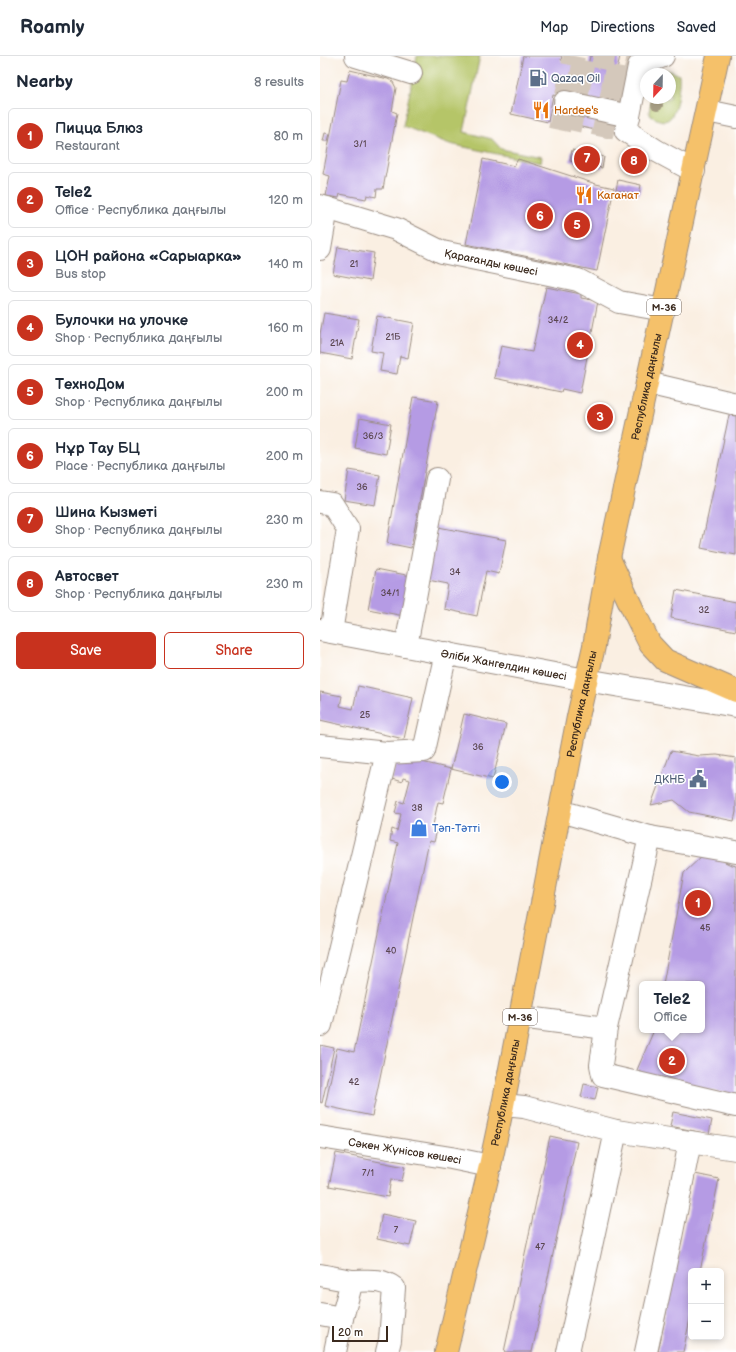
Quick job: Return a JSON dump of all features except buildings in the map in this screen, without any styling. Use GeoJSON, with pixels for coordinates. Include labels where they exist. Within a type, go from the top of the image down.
{"type":"FeatureCollection","features":[{"type":"Feature","properties":{"kind":"main road","name":"Республика даңғылы"},"geometry":{"type":"LineString","coordinates":[[446,1352],[490,1166],[513,1106],[520,1017],[594,646],[609,558],[718,56]]}},
{"type":"Feature","properties":{"kind":"main road"},"geometry":{"type":"LineString","coordinates":[[609,558],[650,644],[665,660],[736,691]]}},
{"type":"Feature","properties":{"kind":"street"},"geometry":{"type":"LineString","coordinates":[[356,56],[411,73]]}},
{"type":"Feature","properties":{"kind":"street"},"geometry":{"type":"LineString","coordinates":[[663,56],[639,66],[626,131],[657,151],[694,171]]}},
{"type":"Feature","properties":{"kind":"street"},"geometry":{"type":"LineString","coordinates":[[565,102],[629,116]]}},
{"type":"Feature","properties":{"kind":"street"},"geometry":{"type":"LineString","coordinates":[[707,111],[736,117]]}},
{"type":"Feature","properties":{"kind":"street"},"geometry":{"type":"LineString","coordinates":[[320,249],[324,207]]}},
{"type":"Feature","properties":{"kind":"street","name":"Қарағанды көшесі"},"geometry":{"type":"LineString","coordinates":[[324,207],[396,229],[442,252],[520,275],[578,280],[619,302],[664,310]]}},
{"type":"Feature","properties":{"kind":"street"},"geometry":{"type":"LineString","coordinates":[[648,383],[736,404]]}},
{"type":"Feature","properties":{"kind":"street"},"geometry":{"type":"LineString","coordinates":[[406,646],[437,479]]}},
{"type":"Feature","properties":{"kind":"street"},"geometry":{"type":"LineString","coordinates":[[320,502],[332,504],[348,529],[326,631]]}},
{"type":"Feature","properties":{"kind":"street","name":"Әліби Жангелдин көшесі"},"geometry":{"type":"LineString","coordinates":[[326,631],[586,680],[736,706]]}},
{"type":"Feature","properties":{"kind":"street"},"geometry":{"type":"LineString","coordinates":[[320,746],[387,753],[424,751],[446,653]]}},
{"type":"Feature","properties":{"kind":"street"},"geometry":{"type":"LineString","coordinates":[[321,1025],[387,753]]}},
{"type":"Feature","properties":{"kind":"street"},"geometry":{"type":"LineString","coordinates":[[560,811],[650,838],[736,852]]}},
{"type":"Feature","properties":{"kind":"street"},"geometry":{"type":"LineString","coordinates":[[650,838],[606,1028],[601,1065],[603,1075],[736,1106]]}},
{"type":"Feature","properties":{"kind":"street"},"geometry":{"type":"LineString","coordinates":[[520,1017],[606,1028]]}},
{"type":"Feature","properties":{"kind":"street"},"geometry":{"type":"LineString","coordinates":[[513,1106],[616,1131],[736,1150]]}},
{"type":"Feature","properties":{"kind":"street"},"geometry":{"type":"LineString","coordinates":[[568,1352],[616,1131]]}},
{"type":"Feature","properties":{"kind":"street","name":"Сәкен Жүнісов көшесі"},"geometry":{"type":"LineString","coordinates":[[320,1137],[451,1158],[490,1166]]}},
{"type":"Feature","properties":{"kind":"street"},"geometry":{"type":"LineString","coordinates":[[646,1352],[690,1142]]}},
{"type":"Feature","properties":{"kind":"street"},"geometry":{"type":"LineString","coordinates":[[320,1275],[352,1282],[378,1280],[389,1284],[394,1288],[390,1340],[387,1352]]}},
{"type":"Feature","properties":{"kind":"street"},"geometry":{"type":"LineString","coordinates":[[335,1352],[342,1318],[352,1282]]}},
{"type":"Feature","properties":{"kind":"street"},"geometry":{"type":"LineString","coordinates":[[320,1314],[342,1318]]}},
{"type":"Feature","properties":{"kind":"green space"},"geometry":{"type":"Polygon","coordinates":[[[417,56],[480,56],[464,132],[492,139],[501,149],[541,157],[540,163],[450,144],[403,126],[417,56]]]}},
{"type":"Feature","properties":{"kind":"green space"},"geometry":{"type":"Polygon","coordinates":[[[676,74],[679,75],[676,103],[676,74]]]}},
{"type":"Feature","properties":{"kind":"green space"},"geometry":{"type":"Polygon","coordinates":[[[651,104],[676,104],[672,116],[666,121],[662,121],[651,116],[649,112],[651,104]]]}},
{"type":"Feature","properties":{"kind":"tunnel"},"geometry":{"type":"LineString","coordinates":[[559,130],[574,56]]}},
{"type":"Feature","properties":{"kind":"tunnel"},"geometry":{"type":"LineString","coordinates":[[593,56],[639,66]]}},
{"type":"Feature","properties":{"kind":"tunnel"},"geometry":{"type":"LineString","coordinates":[[571,69],[636,82]]}},
{"type":"Feature","properties":{"kind":"tunnel"},"geometry":{"type":"LineString","coordinates":[[568,87],[632,100]]}},
{"type":"Feature","properties":{"kind":"tunnel"},"geometry":{"type":"LineString","coordinates":[[561,117],[626,131]]}},
{"type":"Feature","properties":{"kind":"place","name":"Qazaq Oil"},"geometry":{"type":"Point","coordinates":[538,78]}},
{"type":"Feature","properties":{"kind":"place","name":"Hardee's"},"geometry":{"type":"Point","coordinates":[541,110]}},
{"type":"Feature","properties":{"kind":"place","name":"Шина Кызметі"},"geometry":{"type":"Point","coordinates":[587,159]}},
{"type":"Feature","properties":{"kind":"place","name":"Автосвет"},"geometry":{"type":"Point","coordinates":[634,161]}},
{"type":"Feature","properties":{"kind":"place","name":"Каганат"},"geometry":{"type":"Point","coordinates":[584,195]}},
{"type":"Feature","properties":{"kind":"place","name":"Нұр Тау БЦ"},"geometry":{"type":"Point","coordinates":[540,216]}},
{"type":"Feature","properties":{"kind":"place","name":"ТехноДом"},"geometry":{"type":"Point","coordinates":[577,225]}},
{"type":"Feature","properties":{"kind":"place","name":"Булочки на улочке"},"geometry":{"type":"Point","coordinates":[580,345]}},
{"type":"Feature","properties":{"kind":"place","name":"ЦОН района «Сарыарка»"},"geometry":{"type":"Point","coordinates":[600,417]}},
{"type":"Feature","properties":{"kind":"place","name":"ДКНБ"},"geometry":{"type":"Point","coordinates":[698,779]}},
{"type":"Feature","properties":{"kind":"place","name":"Тәп-Тәтті"},"geometry":{"type":"Point","coordinates":[419,828]}},
{"type":"Feature","properties":{"kind":"place","name":"Пицца Блюз"},"geometry":{"type":"Point","coordinates":[698,903]}},
{"type":"Feature","properties":{"kind":"place","name":"Tele2"},"geometry":{"type":"Point","coordinates":[672,1061]}}]}
